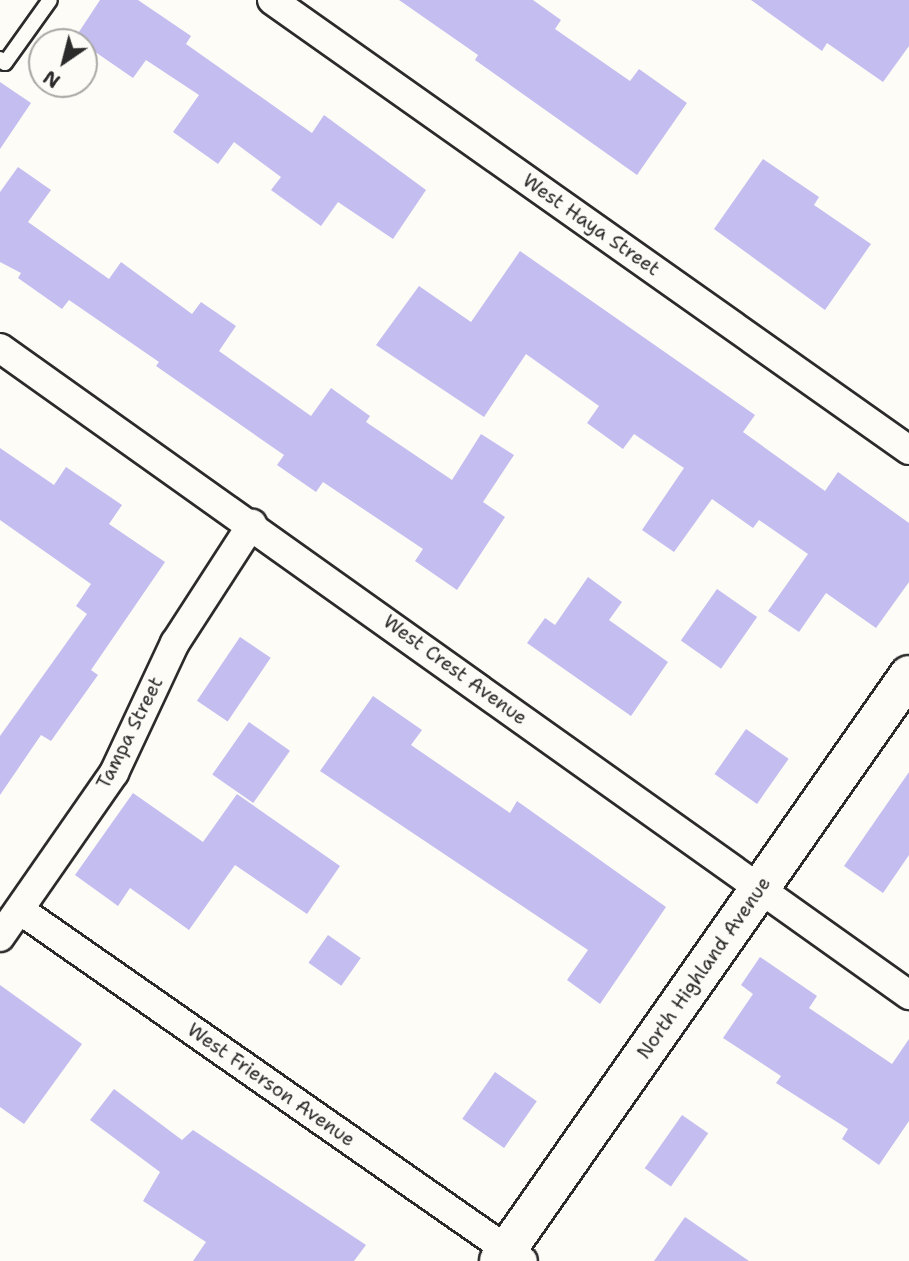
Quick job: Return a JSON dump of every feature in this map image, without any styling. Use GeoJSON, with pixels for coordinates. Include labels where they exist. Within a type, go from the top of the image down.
{"type":"FeatureCollection","features":[{"type":"Feature","properties":{"kind":"main road","name":"North Highland Avenue"},"geometry":{"type":"LineString","coordinates":[[510,1257],[759,889],[909,675]]}},
{"type":"Feature","properties":{"kind":"street","name":"West Haya Street"},"geometry":{"type":"LineString","coordinates":[[272,0],[909,450]]}},
{"type":"Feature","properties":{"kind":"street","name":"West Crest Avenue"},"geometry":{"type":"LineString","coordinates":[[0,348],[251,524],[909,995]]}},
{"type":"Feature","properties":{"kind":"street","name":"Tampa Street"},"geometry":{"type":"LineString","coordinates":[[0,937],[114,773],[175,643],[251,524]]}},
{"type":"Feature","properties":{"kind":"street","name":"West Frierson Avenue"},"geometry":{"type":"LineString","coordinates":[[20,910],[510,1257]]}},
{"type":"Feature","properties":{"kind":"lane"},"geometry":{"type":"LineString","coordinates":[[0,59],[5,63],[50,0]]}},
{"type":"Feature","properties":{"kind":"building"},"geometry":{"type":"Polygon","coordinates":[[[100,0],[138,0],[191,36],[186,44],[312,133],[324,115],[426,190],[393,239],[338,202],[321,226],[271,190],[281,177],[234,142],[218,164],[173,132],[199,95],[146,60],[133,78],[98,54],[98,28],[82,28],[100,0]]]}},
{"type":"Feature","properties":{"kind":"building"},"geometry":{"type":"Polygon","coordinates":[[[399,0],[533,0],[561,20],[555,29],[630,81],[639,69],[687,103],[637,175],[475,60],[478,55],[399,0]]]}},
{"type":"Feature","properties":{"kind":"building"},"geometry":{"type":"Polygon","coordinates":[[[751,0],[909,0],[909,46],[883,82],[827,43],[822,51],[751,0]]]}},
{"type":"Feature","properties":{"kind":"building"},"geometry":{"type":"Polygon","coordinates":[[[0,82],[31,103],[0,149],[0,82]]]}},
{"type":"Feature","properties":{"kind":"building"},"geometry":{"type":"Polygon","coordinates":[[[763,159],[819,197],[814,205],[871,244],[825,310],[714,229],[763,159]]]}},
{"type":"Feature","properties":{"kind":"building"},"geometry":{"type":"Polygon","coordinates":[[[18,167],[51,190],[28,222],[109,279],[121,262],[192,314],[201,302],[236,326],[219,351],[311,416],[331,388],[370,416],[366,422],[452,480],[481,434],[514,455],[483,502],[505,517],[457,590],[415,561],[423,549],[323,482],[316,492],[277,465],[284,455],[156,366],[159,362],[69,300],[62,309],[18,278],[21,273],[0,262],[0,192],[18,167]]]}},
{"type":"Feature","properties":{"kind":"building"},"geometry":{"type":"Polygon","coordinates":[[[520,251],[755,415],[743,432],[825,491],[838,472],[909,523],[909,582],[876,628],[826,593],[799,632],[768,611],[808,554],[759,520],[753,528],[712,499],[674,552],[642,530],[684,468],[634,434],[623,449],[587,423],[599,406],[526,354],[484,417],[376,345],[419,286],[471,322],[520,251]]]}},
{"type":"Feature","properties":{"kind":"building"},"geometry":{"type":"Polygon","coordinates":[[[0,448],[54,485],[66,467],[122,505],[109,524],[165,562],[91,670],[98,675],[51,741],[41,735],[0,795],[0,736],[87,614],[76,606],[91,584],[0,520],[0,448]]]}},
{"type":"Feature","properties":{"kind":"building"},"geometry":{"type":"Polygon","coordinates":[[[588,577],[622,602],[609,620],[668,662],[631,716],[527,643],[545,618],[555,625],[588,577]]]}},
{"type":"Feature","properties":{"kind":"building"},"geometry":{"type":"Polygon","coordinates":[[[717,589],[757,617],[721,669],[681,641],[717,589]]]}},
{"type":"Feature","properties":{"kind":"building"},"geometry":{"type":"Polygon","coordinates":[[[240,637],[271,658],[228,722],[197,701],[240,637]]]}},
{"type":"Feature","properties":{"kind":"building"},"geometry":{"type":"Polygon","coordinates":[[[373,696],[422,730],[411,745],[510,813],[517,801],[666,907],[600,1004],[567,980],[588,950],[320,771],[373,696]]]}},
{"type":"Feature","properties":{"kind":"building"},"geometry":{"type":"Polygon","coordinates":[[[249,722],[290,751],[253,803],[212,774],[249,722]]]}},
{"type":"Feature","properties":{"kind":"building"},"geometry":{"type":"Polygon","coordinates":[[[746,729],[789,759],[757,804],[714,774],[746,729]]]}},
{"type":"Feature","properties":{"kind":"building"},"geometry":{"type":"Polygon","coordinates":[[[909,772],[909,855],[883,893],[844,866],[909,772]]]}},
{"type":"Feature","properties":{"kind":"building"},"geometry":{"type":"Polygon","coordinates":[[[133,793],[203,842],[237,794],[340,866],[307,914],[235,865],[189,930],[130,888],[118,906],[75,875],[133,793]]]}},
{"type":"Feature","properties":{"kind":"building"},"geometry":{"type":"Polygon","coordinates":[[[328,935],[361,958],[341,986],[308,963],[328,935]]]}},
{"type":"Feature","properties":{"kind":"building"},"geometry":{"type":"Polygon","coordinates":[[[760,957],[817,996],[809,1008],[892,1064],[909,1039],[909,1121],[879,1165],[842,1139],[848,1129],[776,1083],[781,1076],[723,1038],[753,994],[741,985],[760,957]]]}},
{"type":"Feature","properties":{"kind":"building"},"geometry":{"type":"Polygon","coordinates":[[[0,985],[82,1044],[24,1124],[0,1107],[0,985]]]}},
{"type":"Feature","properties":{"kind":"building"},"geometry":{"type":"Polygon","coordinates":[[[495,1072],[537,1101],[504,1148],[462,1119],[495,1072]]]}},
{"type":"Feature","properties":{"kind":"building"},"geometry":{"type":"Polygon","coordinates":[[[114,1089],[182,1140],[193,1130],[366,1245],[354,1261],[193,1261],[206,1242],[143,1201],[160,1172],[90,1120],[114,1089]]]}},
{"type":"Feature","properties":{"kind":"building"},"geometry":{"type":"Polygon","coordinates":[[[682,1115],[708,1133],[671,1187],[645,1168],[682,1115]]]}},
{"type":"Feature","properties":{"kind":"building"},"geometry":{"type":"Polygon","coordinates":[[[685,1217],[749,1261],[654,1261],[685,1217]]]}}]}
